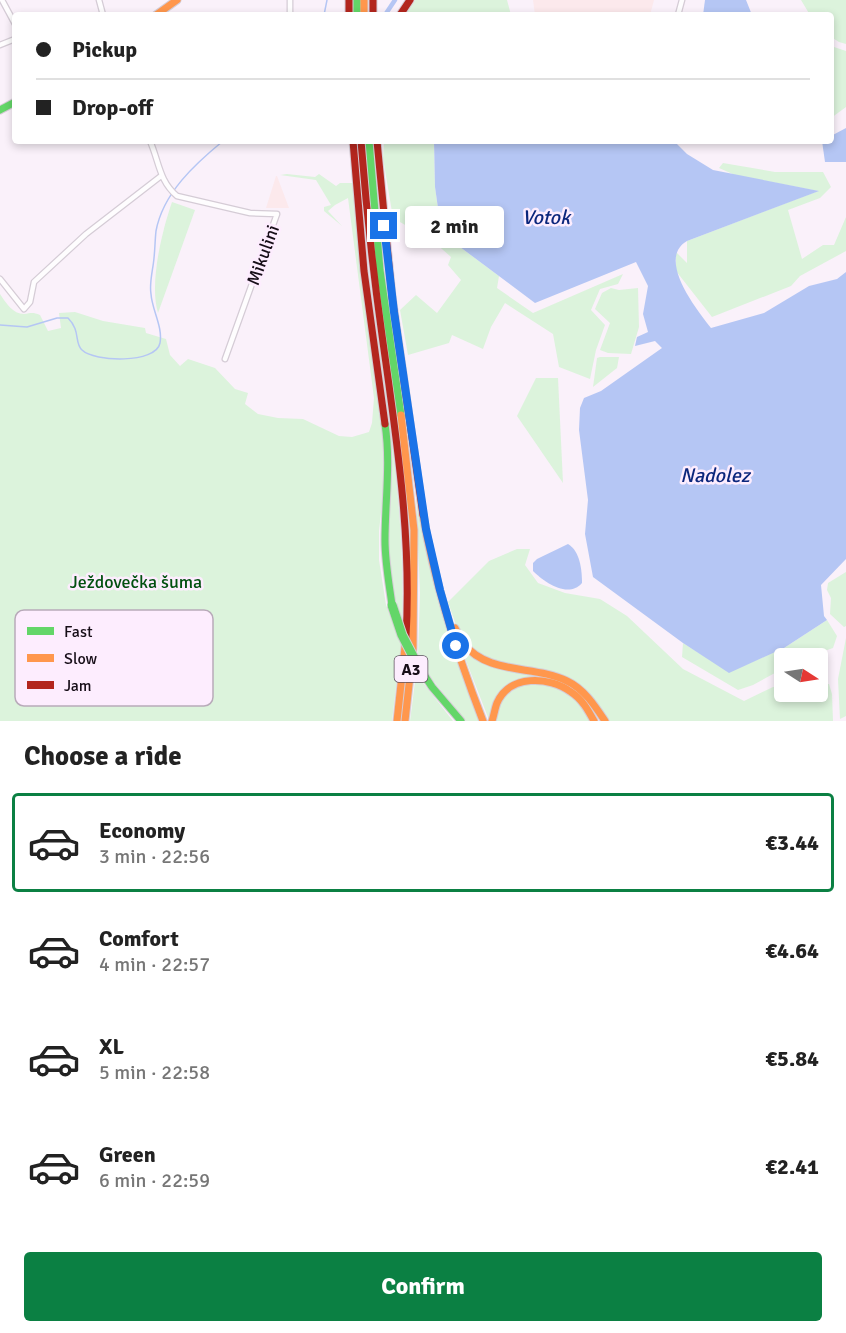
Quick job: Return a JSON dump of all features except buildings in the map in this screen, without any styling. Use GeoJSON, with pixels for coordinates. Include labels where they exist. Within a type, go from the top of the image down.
{"type":"FeatureCollection","features":[{"type":"Feature","properties":{"kind":"main road"},"geometry":{"type":"LineString","coordinates":[[160,12],[177,0]]}},
{"type":"Feature","properties":{"kind":"main road"},"geometry":{"type":"LineString","coordinates":[[353,144],[364,271],[387,436],[388,480],[385,539],[386,566],[392,604],[408,647],[432,687],[457,719]]}},
{"type":"Feature","properties":{"kind":"main road","name":"A3"},"geometry":{"type":"LineString","coordinates":[[361,144],[373,270],[398,449],[406,529],[407,623],[404,677],[397,721]]}},
{"type":"Feature","properties":{"kind":"main road","name":"A3"},"geometry":{"type":"LineString","coordinates":[[369,144],[380,270],[404,437],[414,530],[415,617],[405,721]]}},
{"type":"Feature","properties":{"kind":"main road"},"geometry":{"type":"LineString","coordinates":[[377,144],[394,312],[426,529],[456,646],[483,721]]}},
{"type":"Feature","properties":{"kind":"main road"},"geometry":{"type":"LineString","coordinates":[[440,590],[458,635],[480,658],[496,665],[550,675],[569,682],[584,692],[605,721]]}},
{"type":"Feature","properties":{"kind":"main road"},"geometry":{"type":"LineString","coordinates":[[492,721],[494,709],[501,695],[513,686],[534,680],[554,683],[572,691],[587,707],[594,721]]}},
{"type":"Feature","properties":{"kind":"street"},"geometry":{"type":"LineString","coordinates":[[2,0],[12,18]]}},
{"type":"Feature","properties":{"kind":"street"},"geometry":{"type":"LineString","coordinates":[[0,279],[24,309],[28,306],[34,282],[86,234],[161,176],[151,144]]}},
{"type":"Feature","properties":{"kind":"street","name":"Mikulini"},"geometry":{"type":"LineString","coordinates":[[161,176],[177,196],[250,213],[277,213],[225,359]]}},
{"type":"Feature","properties":{"kind":"shaded area"},"geometry":{"type":"Polygon","coordinates":[[[533,0],[654,0],[651,12],[535,12],[533,0]]]}},
{"type":"Feature","properties":{"kind":"shaded area"},"geometry":{"type":"Polygon","coordinates":[[[277,176],[289,208],[266,208],[277,176]]]}},
{"type":"Feature","properties":{"kind":"green space"},"geometry":{"type":"Polygon","coordinates":[[[415,0],[507,0],[510,12],[407,12],[415,0]]]}},
{"type":"Feature","properties":{"kind":"green space"},"geometry":{"type":"Polygon","coordinates":[[[801,0],[846,0],[846,44],[834,39],[834,12],[808,12],[801,0]]]}},
{"type":"Feature","properties":{"kind":"green space"},"geometry":{"type":"Polygon","coordinates":[[[834,47],[846,51],[846,107],[834,116],[834,47]]]}},
{"type":"Feature","properties":{"kind":"green space"},"geometry":{"type":"Polygon","coordinates":[[[384,144],[434,144],[435,187],[443,228],[452,241],[499,276],[497,288],[533,313],[623,274],[618,284],[600,289],[591,310],[605,325],[596,350],[590,379],[559,367],[553,334],[505,303],[491,327],[483,349],[452,335],[449,343],[408,355],[400,310],[416,295],[437,313],[461,280],[448,265],[451,257],[433,241],[393,218],[383,158],[384,144]]]}},
{"type":"Feature","properties":{"kind":"green space"},"geometry":{"type":"Polygon","coordinates":[[[723,163],[775,172],[823,172],[831,187],[820,198],[788,210],[802,259],[823,245],[834,245],[846,217],[846,251],[800,276],[791,286],[712,317],[676,271],[676,252],[687,263],[687,241],[818,191],[735,175],[719,168],[723,163]]]}},
{"type":"Feature","properties":{"kind":"green space","name":"Ježdovečka šuma"},"geometry":{"type":"Polygon","coordinates":[[[319,174],[336,186],[340,183],[352,183],[383,431],[385,476],[379,531],[379,560],[386,605],[401,645],[392,721],[0,721],[0,294],[16,312],[40,315],[48,331],[61,328],[59,313],[75,312],[103,321],[145,328],[146,333],[166,339],[170,355],[180,366],[188,359],[215,368],[235,389],[248,393],[245,404],[258,414],[303,419],[339,436],[352,437],[369,432],[374,398],[348,198],[328,211],[342,226],[324,211],[324,207],[331,205],[316,180],[280,175],[315,177],[319,174]]]}},
{"type":"Feature","properties":{"kind":"green space"},"geometry":{"type":"Polygon","coordinates":[[[172,202],[195,210],[158,313],[156,272],[164,227],[172,202]]]}},
{"type":"Feature","properties":{"kind":"green space"},"geometry":{"type":"Polygon","coordinates":[[[367,260],[387,397],[397,488],[401,534],[402,626],[395,604],[389,565],[389,493],[367,260]]]}},
{"type":"Feature","properties":{"kind":"green space"},"geometry":{"type":"Polygon","coordinates":[[[611,288],[619,290],[638,288],[639,327],[631,354],[608,353],[600,350],[610,323],[595,309],[602,293],[611,288]]]}},
{"type":"Feature","properties":{"kind":"green space"},"geometry":{"type":"Polygon","coordinates":[[[619,357],[617,368],[593,387],[597,358],[619,357]]]}},
{"type":"Feature","properties":{"kind":"green space"},"geometry":{"type":"Polygon","coordinates":[[[536,378],[558,378],[563,483],[517,416],[536,378]]]}},
{"type":"Feature","properties":{"kind":"green space"},"geometry":{"type":"Polygon","coordinates":[[[416,494],[422,525],[479,721],[466,721],[431,678],[418,657],[420,593],[416,494]]]}},
{"type":"Feature","properties":{"kind":"green space"},"geometry":{"type":"Polygon","coordinates":[[[517,549],[530,549],[525,565],[538,583],[565,593],[600,599],[627,616],[683,669],[744,701],[774,687],[774,702],[828,702],[829,684],[832,694],[833,721],[608,721],[587,692],[492,661],[471,648],[457,628],[448,602],[489,561],[517,549]]]}},
{"type":"Feature","properties":{"kind":"green space"},"geometry":{"type":"Polygon","coordinates":[[[846,572],[846,626],[844,627],[830,614],[831,598],[827,590],[828,583],[846,572]]]}},
{"type":"Feature","properties":{"kind":"green space"},"geometry":{"type":"Polygon","coordinates":[[[827,620],[837,636],[833,648],[828,650],[784,648],[827,620]]]}},
{"type":"Feature","properties":{"kind":"green space"},"geometry":{"type":"Polygon","coordinates":[[[846,638],[846,716],[840,719],[838,679],[846,638]]]}},
{"type":"Feature","properties":{"kind":"green space"},"geometry":{"type":"Polygon","coordinates":[[[458,640],[465,650],[547,677],[534,677],[494,701],[489,720],[458,640]]]}},
{"type":"Feature","properties":{"kind":"green space"},"geometry":{"type":"Polygon","coordinates":[[[683,643],[729,672],[774,652],[774,673],[738,690],[682,657],[683,643]]]}},
{"type":"Feature","properties":{"kind":"green space"},"geometry":{"type":"Polygon","coordinates":[[[416,674],[453,721],[410,721],[416,674]]]}},
{"type":"Feature","properties":{"kind":"green space"},"geometry":{"type":"Polygon","coordinates":[[[523,684],[548,684],[578,700],[590,721],[495,721],[503,697],[523,684]]]}},
{"type":"Feature","properties":{"kind":"water"},"geometry":{"type":"Polygon","coordinates":[[[705,0],[746,0],[751,12],[703,12],[705,0]]]}},
{"type":"Feature","properties":{"kind":"water"},"geometry":{"type":"Polygon","coordinates":[[[846,128],[846,162],[825,162],[822,144],[834,144],[834,134],[846,128]]]}},
{"type":"Feature","properties":{"kind":"water","name":"Nadolez"},"geometry":{"type":"Polygon","coordinates":[[[434,144],[677,144],[687,154],[713,170],[819,191],[687,241],[679,249],[676,260],[677,272],[682,284],[711,328],[764,313],[809,286],[837,279],[846,272],[846,559],[821,585],[824,616],[827,620],[784,648],[774,648],[774,653],[729,673],[683,643],[593,577],[585,534],[588,500],[579,430],[580,408],[584,398],[601,391],[662,348],[655,341],[635,346],[637,337],[648,332],[643,314],[648,286],[636,262],[535,303],[452,241],[439,217],[441,211],[438,208],[434,144]]]}},
{"type":"Feature","properties":{"kind":"water"},"geometry":{"type":"Polygon","coordinates":[[[568,544],[578,556],[582,583],[576,588],[563,589],[543,580],[533,571],[533,563],[568,544]]]}},
{"type":"Feature","properties":{"kind":"waterway"},"geometry":{"type":"LineString","coordinates":[[325,12],[327,0]]}},
{"type":"Feature","properties":{"kind":"waterway"},"geometry":{"type":"LineString","coordinates":[[387,12],[395,0]]}},
{"type":"Feature","properties":{"kind":"waterway"},"geometry":{"type":"LineString","coordinates":[[0,325],[27,327],[57,318],[68,318],[75,328],[78,344],[89,354],[111,359],[124,359],[148,355],[156,350],[161,337],[150,285],[156,231],[160,217],[165,204],[182,180],[220,144]]}},
{"type":"Feature","properties":{"kind":"traffic: fast"},"geometry":{"type":"LineString","coordinates":[[357,0],[357,12]]}},
{"type":"Feature","properties":{"kind":"traffic: fast"},"geometry":{"type":"LineString","coordinates":[[0,110],[12,104]]}},
{"type":"Feature","properties":{"kind":"traffic: fast"},"geometry":{"type":"LineString","coordinates":[[369,144],[380,270],[401,415]]}},
{"type":"Feature","properties":{"kind":"traffic: fast"},"geometry":{"type":"LineString","coordinates":[[385,424],[388,468],[385,548],[392,605]]}},
{"type":"Feature","properties":{"kind":"traffic: fast"},"geometry":{"type":"LineString","coordinates":[[392,605],[402,635],[417,664]]}},
{"type":"Feature","properties":{"kind":"traffic: fast"},"geometry":{"type":"LineString","coordinates":[[417,664],[432,687],[461,721]]}},
{"type":"Feature","properties":{"kind":"traffic: slow"},"geometry":{"type":"LineString","coordinates":[[160,12],[177,0]]}},
{"type":"Feature","properties":{"kind":"traffic: slow"},"geometry":{"type":"LineString","coordinates":[[364,0],[364,12]]}},
{"type":"Feature","properties":{"kind":"traffic: slow"},"geometry":{"type":"LineString","coordinates":[[401,415],[414,530],[413,649],[405,721]]}},
{"type":"Feature","properties":{"kind":"traffic: slow"},"geometry":{"type":"LineString","coordinates":[[423,515],[448,619],[483,721]]}},
{"type":"Feature","properties":{"kind":"traffic: slow"},"geometry":{"type":"LineString","coordinates":[[455,628],[464,644],[486,661],[554,676],[573,684],[589,698],[605,721]]}},
{"type":"Feature","properties":{"kind":"traffic: slow"},"geometry":{"type":"LineString","coordinates":[[397,721],[406,638]]}},
{"type":"Feature","properties":{"kind":"traffic: slow"},"geometry":{"type":"LineString","coordinates":[[492,721],[497,703],[503,694],[511,687],[531,681],[552,683],[571,692],[582,701],[594,721]]}},
{"type":"Feature","properties":{"kind":"traffic: jam"},"geometry":{"type":"LineString","coordinates":[[349,0],[349,12]]}},
{"type":"Feature","properties":{"kind":"traffic: jam"},"geometry":{"type":"LineString","coordinates":[[373,0],[373,12]]}},
{"type":"Feature","properties":{"kind":"traffic: jam"},"geometry":{"type":"LineString","coordinates":[[402,12],[410,0]]}},
{"type":"Feature","properties":{"kind":"traffic: jam"},"geometry":{"type":"LineString","coordinates":[[353,144],[364,271],[385,424]]}},
{"type":"Feature","properties":{"kind":"traffic: jam"},"geometry":{"type":"LineString","coordinates":[[361,144],[367,214],[402,486],[407,561],[406,638]]}},
{"type":"Feature","properties":{"kind":"traffic: jam"},"geometry":{"type":"LineString","coordinates":[[377,144],[392,297],[423,515]]}},
{"type":"Feature","properties":{"kind":"route"},"geometry":{"type":"LineString","coordinates":[[384,226],[394,312],[426,529],[432,560],[456,646]]}},
{"type":"Feature","properties":{"kind":"water label","name":"Votok"},"geometry":{"type":"Point","coordinates":[546,217]}}]}
